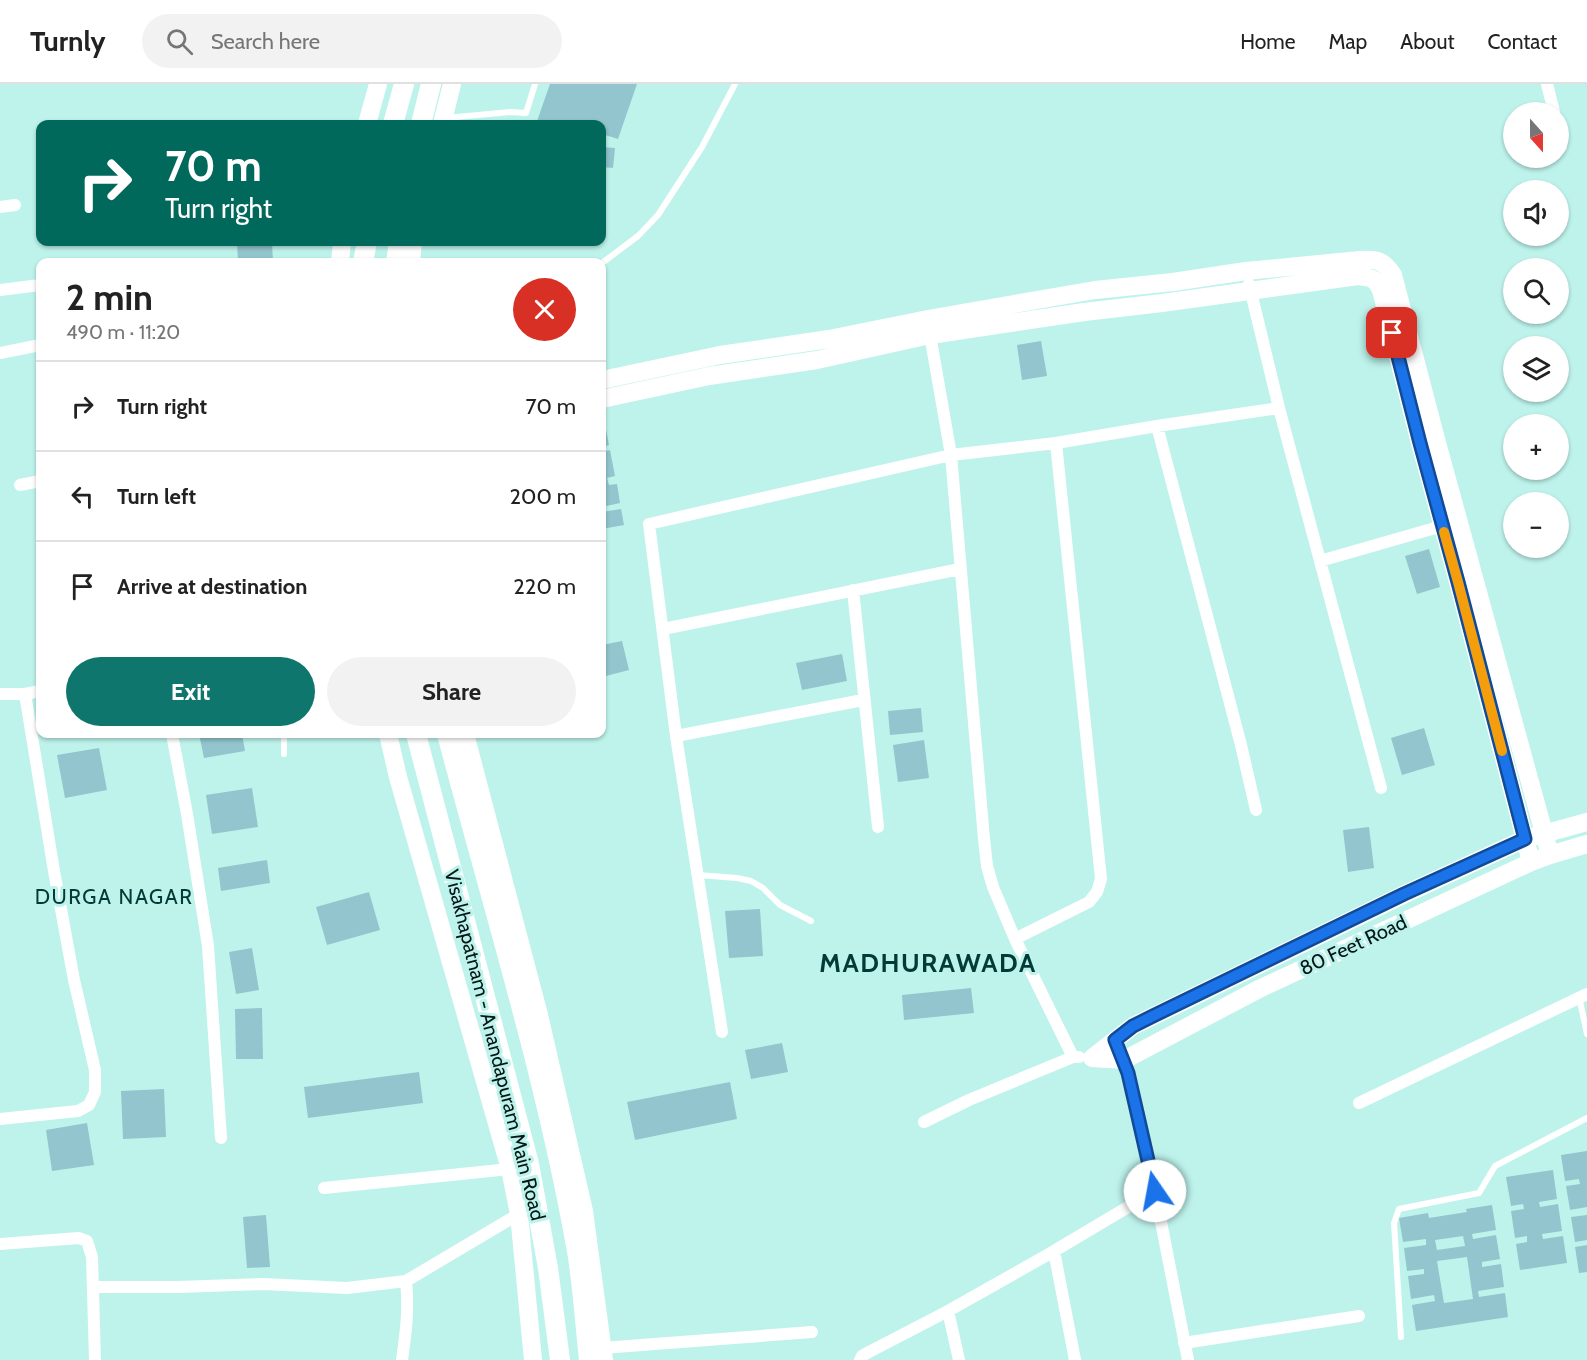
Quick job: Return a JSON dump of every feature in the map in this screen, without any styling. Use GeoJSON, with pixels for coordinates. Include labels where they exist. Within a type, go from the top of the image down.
{"type":"FeatureCollection","features":[{"type":"Feature","properties":{"kind":"main road"},"geometry":{"type":"LineString","coordinates":[[394,120],[404,84]]}},
{"type":"Feature","properties":{"kind":"main road"},"geometry":{"type":"LineString","coordinates":[[422,120],[431,84]]}},
{"type":"Feature","properties":{"kind":"main road","name":"Visakhapatnam - Anandapuram Main Road"},"geometry":{"type":"LineString","coordinates":[[417,738],[529,1164],[548,1268],[560,1360]]}},
{"type":"Feature","properties":{"kind":"main road","name":"Visakhapatnam - Anandapuram Main Road"},"geometry":{"type":"LineString","coordinates":[[448,738],[515,985],[557,1153],[599,1356]]}},
{"type":"Feature","properties":{"kind":"street"},"geometry":{"type":"LineString","coordinates":[[368,120],[378,84]]}},
{"type":"Feature","properties":{"kind":"street"},"geometry":{"type":"LineString","coordinates":[[443,120],[452,84]]}},
{"type":"Feature","properties":{"kind":"street"},"geometry":{"type":"LineString","coordinates":[[1547,84],[1552,102]]}},
{"type":"Feature","properties":{"kind":"street"},"geometry":{"type":"LineString","coordinates":[[0,207],[15,206]]}},
{"type":"Feature","properties":{"kind":"street"},"geometry":{"type":"LineString","coordinates":[[606,398],[710,376],[817,360],[929,327],[1095,290],[1173,282],[1246,271],[1372,260],[1386,265],[1393,275],[1450,523],[1458,582],[1531,862]]}},
{"type":"Feature","properties":{"kind":"street"},"geometry":{"type":"LineString","coordinates":[[1246,271],[1279,408],[1381,788]]}},
{"type":"Feature","properties":{"kind":"street"},"geometry":{"type":"LineString","coordinates":[[606,379],[720,355],[829,339],[1161,303],[1358,276],[1373,278],[1381,290],[1417,432],[1450,523],[1505,690],[1550,855]]}},
{"type":"Feature","properties":{"kind":"street"},"geometry":{"type":"LineString","coordinates":[[0,290],[36,286]]}},
{"type":"Feature","properties":{"kind":"street"},"geometry":{"type":"LineString","coordinates":[[929,327],[951,455],[987,866],[993,886],[1016,939],[1073,1057]]}},
{"type":"Feature","properties":{"kind":"street"},"geometry":{"type":"LineString","coordinates":[[0,353],[36,346]]}},
{"type":"Feature","properties":{"kind":"street"},"geometry":{"type":"LineString","coordinates":[[722,1032],[676,736],[649,524],[951,455],[1056,443],[1279,408]]}},
{"type":"Feature","properties":{"kind":"street"},"geometry":{"type":"LineString","coordinates":[[1157,426],[1256,810]]}},
{"type":"Feature","properties":{"kind":"street"},"geometry":{"type":"LineString","coordinates":[[1016,939],[1089,902],[1097,892],[1101,879],[1056,443]]}},
{"type":"Feature","properties":{"kind":"street"},"geometry":{"type":"LineString","coordinates":[[20,485],[36,482]]}},
{"type":"Feature","properties":{"kind":"street"},"geometry":{"type":"LineString","coordinates":[[1320,561],[1450,523]]}},
{"type":"Feature","properties":{"kind":"street"},"geometry":{"type":"LineString","coordinates":[[663,628],[960,569]]}},
{"type":"Feature","properties":{"kind":"street"},"geometry":{"type":"LineString","coordinates":[[853,590],[878,827]]}},
{"type":"Feature","properties":{"kind":"street"},"geometry":{"type":"LineString","coordinates":[[0,694],[36,692]]}},
{"type":"Feature","properties":{"kind":"street"},"geometry":{"type":"LineString","coordinates":[[0,1119],[78,1110],[89,1105],[95,1092],[95,1070],[74,980],[25,694]]}},
{"type":"Feature","properties":{"kind":"street"},"geometry":{"type":"LineString","coordinates":[[676,736],[863,700]]}},
{"type":"Feature","properties":{"kind":"street"},"geometry":{"type":"LineString","coordinates":[[173,738],[208,946],[221,1138]]}},
{"type":"Feature","properties":{"kind":"street"},"geometry":{"type":"LineString","coordinates":[[389,738],[398,777],[510,1169],[519,1214],[533,1360]]}},
{"type":"Feature","properties":{"kind":"street"},"geometry":{"type":"LineString","coordinates":[[466,738],[539,1015],[584,1211],[599,1356],[812,1332]]}},
{"type":"Feature","properties":{"kind":"street"},"geometry":{"type":"LineString","coordinates":[[1092,1058],[1133,1026],[1404,894],[1525,839],[1587,822]]}},
{"type":"Feature","properties":{"kind":"street","name":"80 Feet Road"},"geometry":{"type":"LineString","coordinates":[[1124,1060],[1259,989],[1531,862],[1587,844]]}},
{"type":"Feature","properties":{"kind":"street"},"geometry":{"type":"LineString","coordinates":[[1359,1103],[1583,995]]}},
{"type":"Feature","properties":{"kind":"street"},"geometry":{"type":"LineString","coordinates":[[1115,1040],[1124,1060],[1132,1088],[1188,1360]]}},
{"type":"Feature","properties":{"kind":"street"},"geometry":{"type":"LineString","coordinates":[[924,1122],[969,1100],[1073,1057],[1124,1060]]}},
{"type":"Feature","properties":{"kind":"street"},"geometry":{"type":"LineString","coordinates":[[324,1188],[510,1169]]}},
{"type":"Feature","properties":{"kind":"street"},"geometry":{"type":"LineString","coordinates":[[860,1360],[862,1356],[948,1311],[1155,1191]]}},
{"type":"Feature","properties":{"kind":"street"},"geometry":{"type":"LineString","coordinates":[[94,1287],[263,1284],[347,1288],[405,1281],[519,1214]]}},
{"type":"Feature","properties":{"kind":"street"},"geometry":{"type":"LineString","coordinates":[[0,1244],[79,1238],[87,1241],[92,1257],[95,1360]]}},
{"type":"Feature","properties":{"kind":"street"},"geometry":{"type":"LineString","coordinates":[[1054,1251],[1075,1360]]}},
{"type":"Feature","properties":{"kind":"street"},"geometry":{"type":"LineString","coordinates":[[402,1360],[408,1320],[405,1281]]}},
{"type":"Feature","properties":{"kind":"street"},"geometry":{"type":"LineString","coordinates":[[948,1311],[959,1360]]}},
{"type":"Feature","properties":{"kind":"street"},"geometry":{"type":"LineString","coordinates":[[1184,1343],[1359,1316]]}},
{"type":"Feature","properties":{"kind":"lane"},"geometry":{"type":"LineString","coordinates":[[457,120],[511,112],[526,113],[535,84]]}},
{"type":"Feature","properties":{"kind":"lane"},"geometry":{"type":"LineString","coordinates":[[606,260],[638,236],[658,215],[702,147],[735,84]]}},
{"type":"Feature","properties":{"kind":"lane"},"geometry":{"type":"LineString","coordinates":[[284,738],[284,753]]}},
{"type":"Feature","properties":{"kind":"lane"},"geometry":{"type":"LineString","coordinates":[[698,875],[751,880],[764,888],[780,905],[811,921]]}},
{"type":"Feature","properties":{"kind":"lane"},"geometry":{"type":"LineString","coordinates":[[1583,995],[1587,1034]]}},
{"type":"Feature","properties":{"kind":"lane"},"geometry":{"type":"LineString","coordinates":[[1401,1337],[1394,1223],[1399,1209],[1479,1193],[1495,1166],[1587,1118]]}},
{"type":"Feature","properties":{"kind":"building"},"geometry":{"type":"Polygon","coordinates":[[[550,84],[637,84],[618,139],[606,135],[606,120],[537,120],[550,84]]]}},
{"type":"Feature","properties":{"kind":"building"},"geometry":{"type":"Polygon","coordinates":[[[606,147],[615,148],[613,168],[606,167],[606,147]]]}},
{"type":"Feature","properties":{"kind":"building"},"geometry":{"type":"Polygon","coordinates":[[[237,246],[272,246],[273,258],[238,258],[237,246]]]}},
{"type":"Feature","properties":{"kind":"building"},"geometry":{"type":"Polygon","coordinates":[[[1041,341],[1047,376],[1022,380],[1017,345],[1041,341]]]}},
{"type":"Feature","properties":{"kind":"building"},"geometry":{"type":"Polygon","coordinates":[[[606,429],[609,445],[606,446],[606,429]]]}},
{"type":"Feature","properties":{"kind":"building"},"geometry":{"type":"Polygon","coordinates":[[[610,450],[615,476],[607,478],[609,485],[617,484],[620,503],[606,506],[606,451],[610,450]]]}},
{"type":"Feature","properties":{"kind":"building"},"geometry":{"type":"Polygon","coordinates":[[[621,509],[624,525],[606,528],[606,511],[621,509]]]}},
{"type":"Feature","properties":{"kind":"building"},"geometry":{"type":"Polygon","coordinates":[[[1429,549],[1440,587],[1417,594],[1405,556],[1429,549]]]}},
{"type":"Feature","properties":{"kind":"building"},"geometry":{"type":"Polygon","coordinates":[[[622,641],[629,670],[606,676],[606,644],[622,641]]]}},
{"type":"Feature","properties":{"kind":"building"},"geometry":{"type":"Polygon","coordinates":[[[842,654],[847,681],[802,690],[796,663],[842,654]]]}},
{"type":"Feature","properties":{"kind":"building"},"geometry":{"type":"Polygon","coordinates":[[[921,708],[923,732],[890,735],[888,711],[921,708]]]}},
{"type":"Feature","properties":{"kind":"building"},"geometry":{"type":"Polygon","coordinates":[[[1424,728],[1435,765],[1402,775],[1391,738],[1424,728]]]}},
{"type":"Feature","properties":{"kind":"building"},"geometry":{"type":"Polygon","coordinates":[[[200,738],[243,738],[245,751],[204,758],[200,738]]]}},
{"type":"Feature","properties":{"kind":"building"},"geometry":{"type":"Polygon","coordinates":[[[924,740],[929,778],[898,782],[893,745],[924,740]]]}},
{"type":"Feature","properties":{"kind":"building"},"geometry":{"type":"Polygon","coordinates":[[[99,748],[107,790],[65,798],[57,755],[99,748]]]}},
{"type":"Feature","properties":{"kind":"building"},"geometry":{"type":"Polygon","coordinates":[[[252,788],[258,827],[212,834],[206,795],[252,788]]]}},
{"type":"Feature","properties":{"kind":"building"},"geometry":{"type":"Polygon","coordinates":[[[1369,827],[1374,868],[1348,872],[1343,830],[1369,827]]]}},
{"type":"Feature","properties":{"kind":"building"},"geometry":{"type":"Polygon","coordinates":[[[267,860],[270,883],[221,891],[218,868],[267,860]]]}},
{"type":"Feature","properties":{"kind":"building"},"geometry":{"type":"Polygon","coordinates":[[[369,892],[380,930],[327,945],[316,907],[369,892]]]}},
{"type":"Feature","properties":{"kind":"building"},"geometry":{"type":"Polygon","coordinates":[[[760,909],[763,956],[729,958],[725,911],[760,909]]]}},
{"type":"Feature","properties":{"kind":"building"},"geometry":{"type":"Polygon","coordinates":[[[252,948],[259,990],[236,994],[229,952],[252,948]]]}},
{"type":"Feature","properties":{"kind":"building"},"geometry":{"type":"Polygon","coordinates":[[[971,988],[974,1013],[904,1020],[902,995],[971,988]]]}},
{"type":"Feature","properties":{"kind":"building"},"geometry":{"type":"Polygon","coordinates":[[[262,1008],[263,1059],[236,1059],[235,1009],[262,1008]]]}},
{"type":"Feature","properties":{"kind":"building"},"geometry":{"type":"Polygon","coordinates":[[[782,1043],[788,1072],[751,1079],[745,1050],[782,1043]]]}},
{"type":"Feature","properties":{"kind":"building"},"geometry":{"type":"Polygon","coordinates":[[[419,1072],[423,1103],[308,1118],[304,1087],[419,1072]]]}},
{"type":"Feature","properties":{"kind":"building"},"geometry":{"type":"Polygon","coordinates":[[[730,1082],[737,1119],[635,1140],[627,1102],[730,1082]]]}},
{"type":"Feature","properties":{"kind":"building"},"geometry":{"type":"Polygon","coordinates":[[[164,1089],[166,1137],[123,1139],[121,1091],[164,1089]]]}},
{"type":"Feature","properties":{"kind":"building"},"geometry":{"type":"Polygon","coordinates":[[[87,1123],[94,1165],[52,1171],[46,1130],[87,1123]]]}},
{"type":"Feature","properties":{"kind":"building"},"geometry":{"type":"Polygon","coordinates":[[[1587,1151],[1587,1207],[1570,1210],[1566,1186],[1580,1184],[1579,1179],[1565,1181],[1561,1155],[1587,1151]]]}},
{"type":"Feature","properties":{"kind":"building"},"geometry":{"type":"Polygon","coordinates":[[[1553,1170],[1557,1199],[1539,1202],[1540,1207],[1558,1204],[1562,1231],[1542,1234],[1543,1239],[1563,1236],[1567,1263],[1520,1270],[1516,1244],[1527,1242],[1527,1236],[1515,1238],[1511,1211],[1524,1209],[1523,1204],[1511,1206],[1506,1177],[1553,1170]]]}},
{"type":"Feature","properties":{"kind":"building"},"geometry":{"type":"Polygon","coordinates":[[[1492,1205],[1496,1230],[1472,1234],[1473,1239],[1496,1235],[1500,1259],[1482,1262],[1482,1267],[1501,1264],[1504,1287],[1478,1291],[1479,1297],[1505,1293],[1508,1317],[1416,1331],[1412,1305],[1435,1301],[1434,1295],[1411,1299],[1408,1276],[1424,1274],[1424,1269],[1407,1271],[1404,1248],[1426,1245],[1426,1239],[1403,1242],[1399,1218],[1428,1213],[1429,1218],[1467,1212],[1466,1209],[1492,1205]],[[1463,1236],[1435,1240],[1437,1250],[1465,1246],[1463,1236]],[[1467,1257],[1437,1261],[1444,1303],[1473,1299],[1467,1257]]]}},
{"type":"Feature","properties":{"kind":"building"},"geometry":{"type":"Polygon","coordinates":[[[266,1215],[270,1267],[247,1268],[243,1217],[266,1215]]]}},
{"type":"Feature","properties":{"kind":"building"},"geometry":{"type":"Polygon","coordinates":[[[1587,1215],[1587,1240],[1575,1242],[1571,1217],[1587,1215]]]}},
{"type":"Feature","properties":{"kind":"building"},"geometry":{"type":"Polygon","coordinates":[[[1587,1245],[1587,1272],[1579,1273],[1575,1247],[1587,1245]]]}},
{"type":"Feature","properties":{"kind":"slow traffic"},"geometry":{"type":"LineString","coordinates":[[1444,532],[1502,751]]}},
{"type":"Feature","properties":{"kind":"district","name":"DURGA NAGAR"},"geometry":{"type":"Point","coordinates":[114,897]}},
{"type":"Feature","properties":{"kind":"district","name":"MADHURAWADA"},"geometry":{"type":"Point","coordinates":[928,963]}},
{"type":"Feature","properties":{"kind":"route"},"geometry":{"type":"LineString","coordinates":[[1155,1191],[1128,1073],[1115,1040],[1133,1026],[1153,1016],[1404,894],[1525,839],[1392,333]]}}]}
